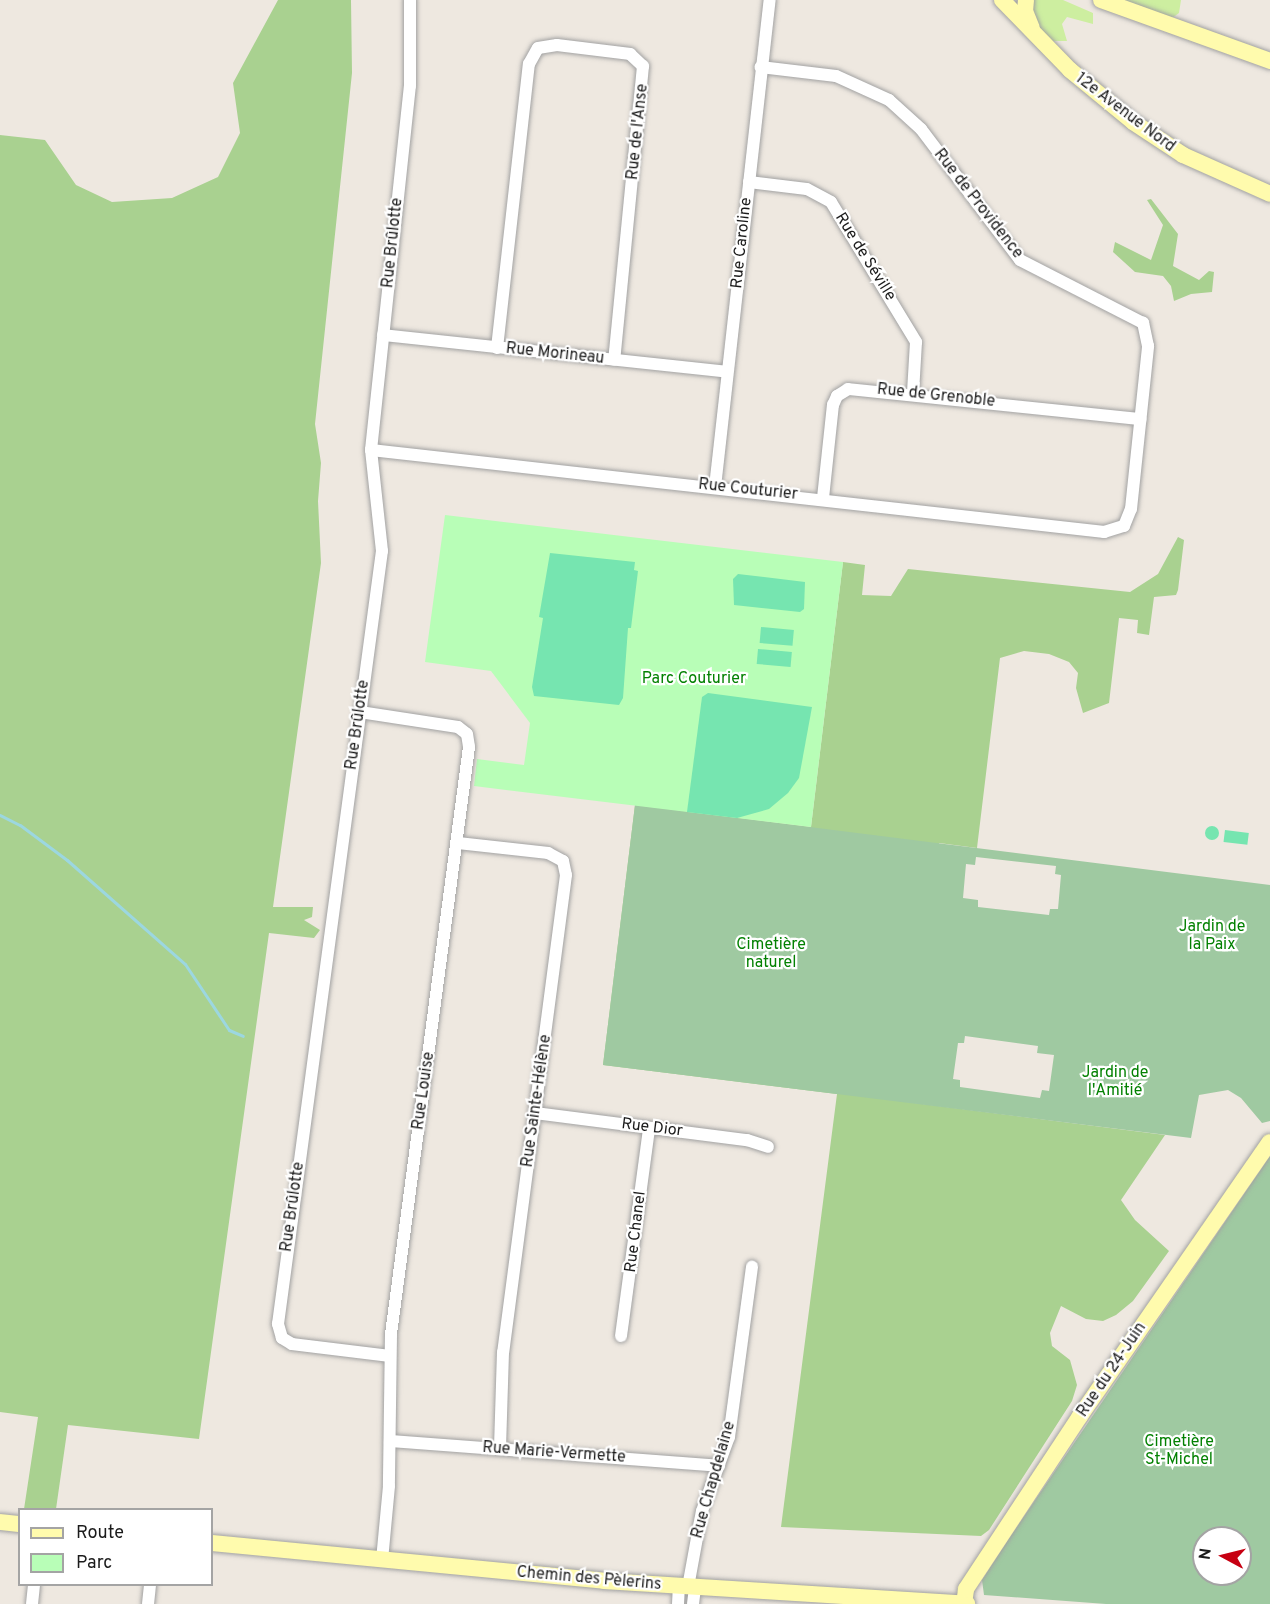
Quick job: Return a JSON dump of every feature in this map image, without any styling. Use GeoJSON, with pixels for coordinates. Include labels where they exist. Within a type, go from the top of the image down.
{"type":"FeatureCollection","features":[{"type":"Feature","properties":{"kind":"street","name":"Rue Brûlotte"},"geometry":{"type":"LineString","coordinates":[[390,1356],[292,1344],[282,1338],[278,1324],[382,551],[371,450],[410,86],[410,0]]}},
{"type":"Feature","properties":{"kind":"street","name":"Rue Caroline"},"geometry":{"type":"LineString","coordinates":[[714,487],[770,0]]}},
{"type":"Feature","properties":{"kind":"street","name":"12e Avenue Nord"},"geometry":{"type":"LineString","coordinates":[[1002,0],[1036,37],[1095,93],[1151,135],[1211,169],[1270,194]]}},
{"type":"Feature","properties":{"kind":"street"},"geometry":{"type":"LineString","coordinates":[[1026,0],[1025,11],[1036,37]]}},
{"type":"Feature","properties":{"kind":"street"},"geometry":{"type":"LineString","coordinates":[[1101,1],[1270,61]]}},
{"type":"Feature","properties":{"kind":"street","name":"Rue de l'Anse"},"geometry":{"type":"LineString","coordinates":[[497,348],[529,64],[538,48],[557,45],[630,54],[643,66],[614,360]]}},
{"type":"Feature","properties":{"kind":"street","name":"Rue de Providence"},"geometry":{"type":"LineString","coordinates":[[761,67],[836,76],[889,100],[921,129],[1020,260],[1143,323],[1148,346],[1131,509],[1124,526]]}},
{"type":"Feature","properties":{"kind":"street","name":"Rue de Séville"},"geometry":{"type":"LineString","coordinates":[[748,182],[807,189],[831,202],[916,342],[913,393]]}},
{"type":"Feature","properties":{"kind":"street","name":"Rue Morineau"},"geometry":{"type":"LineString","coordinates":[[383,335],[727,372]]}},
{"type":"Feature","properties":{"kind":"street","name":"Rue de Grenoble"},"geometry":{"type":"LineString","coordinates":[[823,498],[837,396],[848,389],[860,387],[1140,419]]}},
{"type":"Feature","properties":{"kind":"street","name":"Rue Couturier"},"geometry":{"type":"LineString","coordinates":[[371,450],[823,498],[1104,532],[1124,526]]}},
{"type":"Feature","properties":{"kind":"street","name":"Rue Louise"},"geometry":{"type":"LineString","coordinates":[[360,712],[458,727],[467,734],[469,754],[390,1356],[390,1441],[382,1560]]}},
{"type":"Feature","properties":{"kind":"street","name":"Rue Sainte-Hélène"},"geometry":{"type":"LineString","coordinates":[[458,843],[548,852],[557,856],[566,868],[502,1352],[500,1449]]}},
{"type":"Feature","properties":{"kind":"street","name":"Rue Dior"},"geometry":{"type":"LineString","coordinates":[[535,1113],[747,1140],[768,1147]]}},
{"type":"Feature","properties":{"kind":"street","name":"Rue Chanel"},"geometry":{"type":"LineString","coordinates":[[621,1336],[650,1128]]}},
{"type":"Feature","properties":{"kind":"street","name":"Rue du 24-Juin"},"geometry":{"type":"LineString","coordinates":[[965,1604],[966,1589],[1068,1435],[1270,1142]]}},
{"type":"Feature","properties":{"kind":"street","name":"Rue Chapdelaine"},"geometry":{"type":"LineString","coordinates":[[678,1604],[689,1591],[699,1523],[730,1429],[752,1267]]}},
{"type":"Feature","properties":{"kind":"street","name":"Rue Marie-Vermette"},"geometry":{"type":"LineString","coordinates":[[390,1441],[719,1466]]}},
{"type":"Feature","properties":{"kind":"street"},"geometry":{"type":"LineString","coordinates":[[0,1522],[18,1524]]}},
{"type":"Feature","properties":{"kind":"street","name":"Chemin des Pèlerins"},"geometry":{"type":"LineString","coordinates":[[213,1543],[689,1591],[965,1604]]}},
{"type":"Feature","properties":{"kind":"street"},"geometry":{"type":"LineString","coordinates":[[32,1604],[34,1586]]}},
{"type":"Feature","properties":{"kind":"street"},"geometry":{"type":"LineString","coordinates":[[148,1604],[150,1586]]}},
{"type":"Feature","properties":{"kind":"green space"},"geometry":{"type":"Polygon","coordinates":[[[278,0],[351,0],[352,73],[315,424],[321,463],[318,501],[321,563],[273,907],[313,907],[312,917],[304,920],[320,930],[314,938],[269,933],[199,1439],[68,1425],[56,1508],[24,1508],[38,1417],[0,1412],[0,135],[45,140],[76,185],[112,202],[172,198],[218,177],[240,133],[233,83],[278,0]]]}},
{"type":"Feature","properties":{"kind":"green space"},"geometry":{"type":"Polygon","coordinates":[[[1031,0],[1063,0],[1093,13],[1093,24],[1067,17],[1062,24],[1067,41],[1051,41],[1035,24],[1031,0]]]}},
{"type":"Feature","properties":{"kind":"green space"},"geometry":{"type":"Polygon","coordinates":[[[1123,0],[1181,0],[1179,13],[1172,18],[1123,0]]]}},
{"type":"Feature","properties":{"kind":"green space"},"geometry":{"type":"Polygon","coordinates":[[[1151,199],[1178,234],[1173,266],[1199,280],[1209,271],[1214,272],[1212,292],[1191,294],[1174,301],[1171,286],[1163,276],[1135,272],[1113,252],[1115,242],[1151,260],[1163,225],[1147,200],[1151,199]]]}},
{"type":"Feature","properties":{"kind":"green space","name":"Parc Couturier"},"geometry":{"type":"Polygon","coordinates":[[[445,515],[843,562],[811,827],[474,786],[477,759],[524,765],[530,723],[491,671],[425,662],[445,515]]]}},
{"type":"Feature","properties":{"kind":"green space","name":"Cimetière naturel"},"geometry":{"type":"Polygon","coordinates":[[[1178,537],[1184,540],[1178,590],[1176,595],[1154,597],[1149,635],[1137,633],[1138,620],[1119,618],[1109,703],[1083,713],[1076,688],[1078,673],[1069,662],[1049,654],[1024,651],[1000,658],[977,848],[939,843],[907,1102],[1165,1135],[1121,1200],[1135,1220],[1169,1251],[1133,1301],[1116,1315],[1103,1321],[1086,1319],[1061,1306],[1050,1333],[1052,1346],[1070,1360],[1077,1385],[1072,1401],[989,1530],[981,1536],[781,1527],[837,1094],[603,1065],[635,805],[811,827],[843,562],[865,565],[862,595],[891,596],[908,569],[1130,592],[1158,574],[1178,537]]]}},
{"type":"Feature","properties":{"kind":"green space"},"geometry":{"type":"Polygon","coordinates":[[[550,553],[635,562],[634,570],[638,571],[631,628],[628,628],[623,698],[619,705],[534,696],[532,687],[543,618],[539,617],[550,553]]]}},
{"type":"Feature","properties":{"kind":"green space"},"geometry":{"type":"Polygon","coordinates":[[[738,574],[805,582],[804,609],[800,612],[734,605],[733,579],[738,574]]]}},
{"type":"Feature","properties":{"kind":"green space"},"geometry":{"type":"Polygon","coordinates":[[[761,627],[794,630],[792,646],[760,643],[761,627]]]}},
{"type":"Feature","properties":{"kind":"green space"},"geometry":{"type":"Polygon","coordinates":[[[758,649],[792,652],[791,667],[757,664],[758,649]]]}},
{"type":"Feature","properties":{"kind":"green space"},"geometry":{"type":"Polygon","coordinates":[[[708,693],[812,707],[799,778],[788,793],[769,809],[737,818],[687,812],[702,697],[708,693]]]}},
{"type":"Feature","properties":{"kind":"green space"},"geometry":{"type":"Polygon","coordinates":[[[635,805],[1270,885],[1270,1121],[1262,1123],[1241,1098],[1228,1090],[1199,1095],[1191,1138],[603,1065],[635,805]],[[976,857],[975,865],[966,864],[963,898],[978,900],[978,907],[1049,915],[1050,909],[1058,909],[1061,875],[1055,874],[1056,866],[976,857]],[[965,1036],[964,1043],[958,1043],[953,1079],[960,1080],[960,1087],[1040,1098],[1042,1090],[1049,1091],[1054,1055],[1037,1053],[1038,1046],[965,1036]]]}},
{"type":"Feature","properties":{"kind":"green space"},"geometry":{"type":"Polygon","coordinates":[[[1209,826],[1215,826],[1219,833],[1215,840],[1209,840],[1205,836],[1205,830],[1209,826]]]}},
{"type":"Feature","properties":{"kind":"green space"},"geometry":{"type":"Polygon","coordinates":[[[1225,830],[1249,833],[1247,845],[1224,842],[1225,830]]]}},
{"type":"Feature","properties":{"kind":"green space","name":"Cimetière St-Michel"},"geometry":{"type":"Polygon","coordinates":[[[1270,1156],[1270,1604],[1106,1604],[984,1595],[982,1580],[1270,1156]]]}},
{"type":"Feature","properties":{"kind":"waterway"},"geometry":{"type":"LineString","coordinates":[[0,815],[20,825],[67,860],[185,964],[229,1030],[243,1036]]}},
{"type":"Feature","properties":{"kind":"park label","name":"Jardin de la Paix"},"geometry":{"type":"Point","coordinates":[1212,936]}},
{"type":"Feature","properties":{"kind":"park label","name":"Jardin de l'Amitié"},"geometry":{"type":"Point","coordinates":[1115,1082]}}]}
